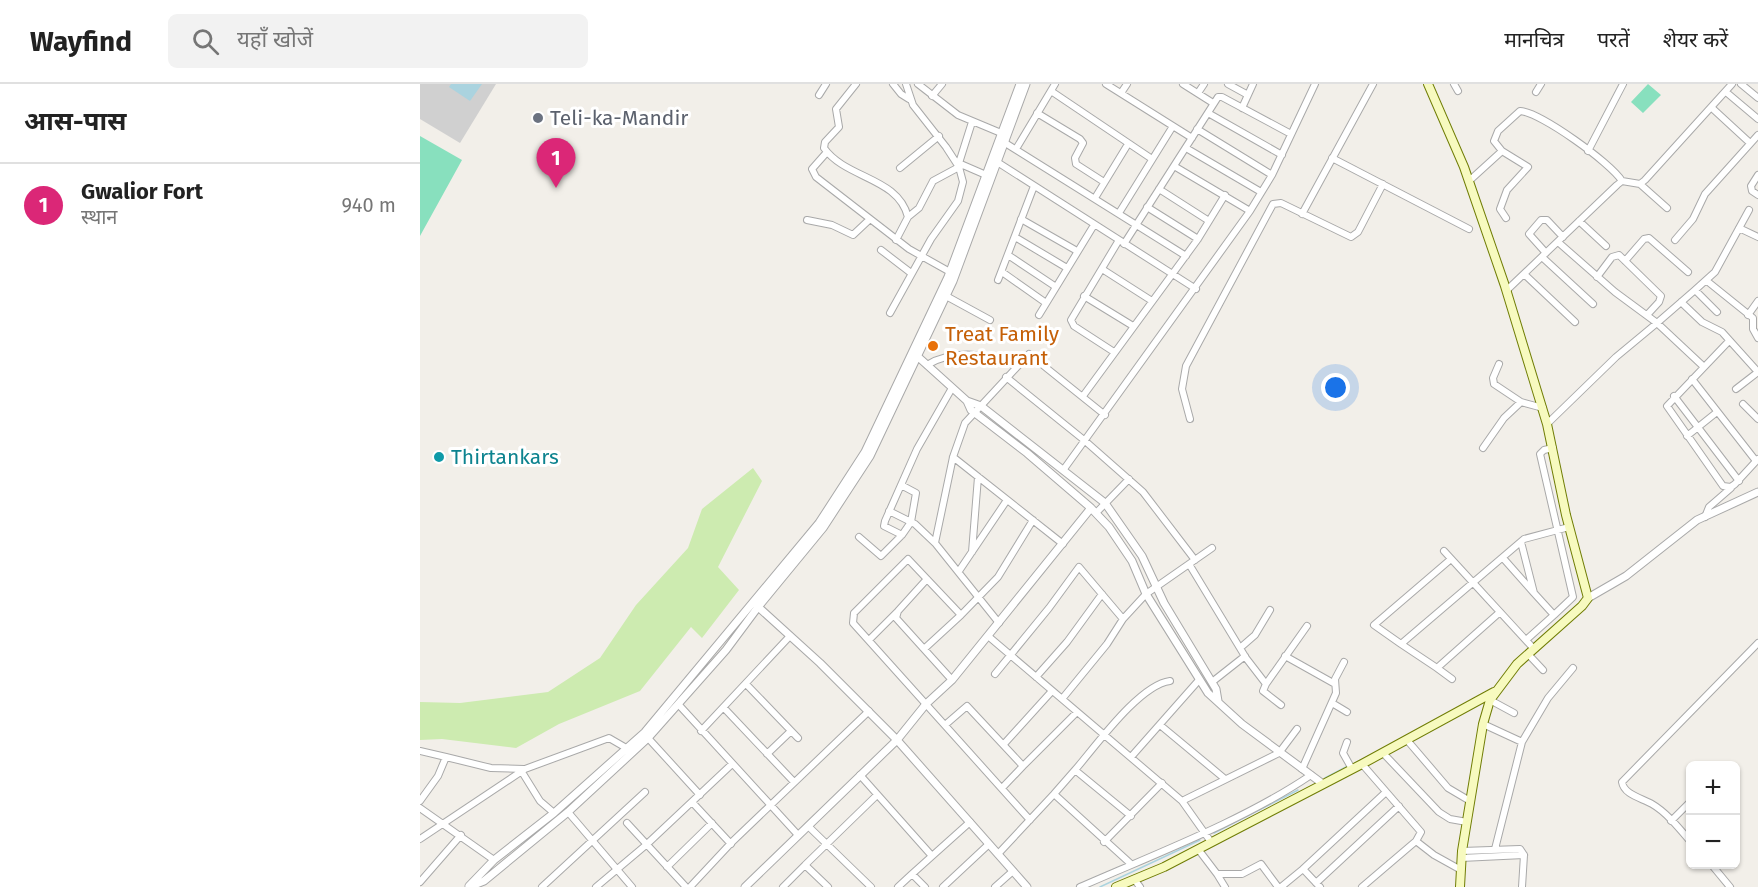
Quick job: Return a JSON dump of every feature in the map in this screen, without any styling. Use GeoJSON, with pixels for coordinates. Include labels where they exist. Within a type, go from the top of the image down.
{"type":"FeatureCollection","features":[{"type":"Feature","properties":{"kind":"main road"},"geometry":{"type":"LineString","coordinates":[[1116,887],[1137,883],[1492,696],[1531,651],[1582,606],[1587,597],[1569,527],[1544,408],[1507,290],[1469,181],[1431,85]]}},
{"type":"Feature","properties":{"kind":"main road"},"geometry":{"type":"LineString","coordinates":[[1460,887],[1462,854],[1470,801],[1483,724],[1492,696]]}},
{"type":"Feature","properties":{"kind":"street"},"geometry":{"type":"LineString","coordinates":[[819,95],[826,84]]}},
{"type":"Feature","properties":{"kind":"street"},"geometry":{"type":"LineString","coordinates":[[855,84],[836,109],[839,127],[825,142],[827,152],[847,168],[882,185],[896,195],[904,204],[908,217]]}},
{"type":"Feature","properties":{"kind":"street"},"geometry":{"type":"LineString","coordinates":[[890,313],[911,273],[958,201],[963,182],[958,164],[939,136],[909,99],[901,94],[893,84]]}},
{"type":"Feature","properties":{"kind":"street"},"geometry":{"type":"LineString","coordinates":[[906,84],[909,99]]}},
{"type":"Feature","properties":{"kind":"street"},"geometry":{"type":"LineString","coordinates":[[918,84],[972,122],[1001,138],[1186,256]]}},
{"type":"Feature","properties":{"kind":"street"},"geometry":{"type":"LineString","coordinates":[[932,96],[942,84]]}},
{"type":"Feature","properties":{"kind":"street"},"geometry":{"type":"LineString","coordinates":[[915,354],[946,296],[1020,84]]}},
{"type":"Feature","properties":{"kind":"street"},"geometry":{"type":"LineString","coordinates":[[1001,138],[1026,84]]}},
{"type":"Feature","properties":{"kind":"street"},"geometry":{"type":"LineString","coordinates":[[1016,149],[1055,84]]}},
{"type":"Feature","properties":{"kind":"street"},"geometry":{"type":"LineString","coordinates":[[1106,84],[1192,138]]}},
{"type":"Feature","properties":{"kind":"street"},"geometry":{"type":"LineString","coordinates":[[1121,93],[1127,84]]}},
{"type":"Feature","properties":{"kind":"street"},"geometry":{"type":"LineString","coordinates":[[1184,84],[1213,103]]}},
{"type":"Feature","properties":{"kind":"street"},"geometry":{"type":"LineString","coordinates":[[1198,93],[1204,84]]}},
{"type":"Feature","properties":{"kind":"street"},"geometry":{"type":"LineString","coordinates":[[1228,84],[1248,95]]}},
{"type":"Feature","properties":{"kind":"street"},"geometry":{"type":"LineString","coordinates":[[1242,108],[1253,84]]}},
{"type":"Feature","properties":{"kind":"street"},"geometry":{"type":"LineString","coordinates":[[1064,469],[1196,289],[1250,211],[1272,175],[1315,84]]}},
{"type":"Feature","properties":{"kind":"street"},"geometry":{"type":"LineString","coordinates":[[1302,214],[1373,84]]}},
{"type":"Feature","properties":{"kind":"street"},"geometry":{"type":"LineString","coordinates":[[1454,84],[1458,91]]}},
{"type":"Feature","properties":{"kind":"street"},"geometry":{"type":"LineString","coordinates":[[1536,92],[1541,84]]}},
{"type":"Feature","properties":{"kind":"street"},"geometry":{"type":"LineString","coordinates":[[1588,151],[1623,84]]}},
{"type":"Feature","properties":{"kind":"street"},"geometry":{"type":"LineString","coordinates":[[1640,184],[1732,84]]}},
{"type":"Feature","properties":{"kind":"street"},"geometry":{"type":"LineString","coordinates":[[1742,84],[1758,98]]}},
{"type":"Feature","properties":{"kind":"street"},"geometry":{"type":"LineString","coordinates":[[1051,91],[1152,159]]}},
{"type":"Feature","properties":{"kind":"street"},"geometry":{"type":"LineString","coordinates":[[1726,92],[1758,119]]}},
{"type":"Feature","properties":{"kind":"street"},"geometry":{"type":"LineString","coordinates":[[1114,352],[1072,323],[1071,318],[1102,269],[1137,224],[1213,103],[1220,96],[1291,134]]}},
{"type":"Feature","properties":{"kind":"street"},"geometry":{"type":"LineString","coordinates":[[1712,108],[1750,143]]}},
{"type":"Feature","properties":{"kind":"street"},"geometry":{"type":"LineString","coordinates":[[1506,218],[1500,209],[1503,196],[1528,167],[1502,151],[1495,144],[1494,136],[1515,113],[1520,111],[1538,117],[1612,167],[1622,182]]}},
{"type":"Feature","properties":{"kind":"street"},"geometry":{"type":"LineString","coordinates":[[1037,113],[1080,139],[1083,143],[1075,158],[1076,164],[1104,182]]}},
{"type":"Feature","properties":{"kind":"street"},"geometry":{"type":"LineString","coordinates":[[1208,113],[1282,154]]}},
{"type":"Feature","properties":{"kind":"street"},"geometry":{"type":"LineString","coordinates":[[896,240],[908,217],[919,208],[933,181],[958,164],[972,122]]}},
{"type":"Feature","properties":{"kind":"street"},"geometry":{"type":"LineString","coordinates":[[1119,213],[1173,126]]}},
{"type":"Feature","properties":{"kind":"street"},"geometry":{"type":"LineString","coordinates":[[1197,129],[1272,175]]}},
{"type":"Feature","properties":{"kind":"street"},"geometry":{"type":"LineString","coordinates":[[1675,240],[1690,224],[1704,194],[1758,135]]}},
{"type":"Feature","properties":{"kind":"street"},"geometry":{"type":"LineString","coordinates":[[900,168],[939,136]]}},
{"type":"Feature","properties":{"kind":"street"},"geometry":{"type":"LineString","coordinates":[[1095,198],[1128,144]]}},
{"type":"Feature","properties":{"kind":"street"},"geometry":{"type":"LineString","coordinates":[[1186,148],[1261,192]]}},
{"type":"Feature","properties":{"kind":"street"},"geometry":{"type":"LineString","coordinates":[[1469,181],[1502,151]]}},
{"type":"Feature","properties":{"kind":"street"},"geometry":{"type":"LineString","coordinates":[[827,152],[815,165],[813,173],[896,240],[921,257],[950,272]]}},
{"type":"Feature","properties":{"kind":"street"},"geometry":{"type":"LineString","coordinates":[[1332,158],[1469,229]]}},
{"type":"Feature","properties":{"kind":"street"},"geometry":{"type":"LineString","coordinates":[[468,887],[475,877],[494,860],[554,813],[628,749],[823,528],[870,456],[950,272],[986,175],[994,160]]}},
{"type":"Feature","properties":{"kind":"street"},"geometry":{"type":"LineString","coordinates":[[994,160],[1196,289]]}},
{"type":"Feature","properties":{"kind":"street"},"geometry":{"type":"LineString","coordinates":[[958,164],[986,175]]}},
{"type":"Feature","properties":{"kind":"street"},"geometry":{"type":"LineString","coordinates":[[1174,166],[1250,211]]}},
{"type":"Feature","properties":{"kind":"street"},"geometry":{"type":"LineString","coordinates":[[1758,175],[1751,186],[1752,191],[1758,195]]}},
{"type":"Feature","properties":{"kind":"street"},"geometry":{"type":"LineString","coordinates":[[1507,290],[1622,182],[1640,184],[1667,208]]}},
{"type":"Feature","properties":{"kind":"street"},"geometry":{"type":"LineString","coordinates":[[1190,419],[1182,389],[1186,366],[1273,204],[1281,203],[1351,237],[1358,232],[1383,184]]}},
{"type":"Feature","properties":{"kind":"street"},"geometry":{"type":"LineString","coordinates":[[998,280],[1034,186]]}},
{"type":"Feature","properties":{"kind":"street"},"geometry":{"type":"LineString","coordinates":[[1159,189],[1209,221]]}},
{"type":"Feature","properties":{"kind":"street"},"geometry":{"type":"LineString","coordinates":[[1083,396],[1186,256],[1226,195]]}},
{"type":"Feature","properties":{"kind":"street"},"geometry":{"type":"LineString","coordinates":[[1148,207],[1198,239]]}},
{"type":"Feature","properties":{"kind":"street"},"geometry":{"type":"LineString","coordinates":[[1548,424],[1616,357],[1715,272],[1749,210]]}},
{"type":"Feature","properties":{"kind":"street"},"geometry":{"type":"LineString","coordinates":[[807,220],[832,225],[853,235],[870,219]]}},
{"type":"Feature","properties":{"kind":"street"},"geometry":{"type":"LineString","coordinates":[[1021,219],[1077,251]]}},
{"type":"Feature","properties":{"kind":"street"},"geometry":{"type":"LineString","coordinates":[[1593,304],[1544,255],[1530,237],[1531,230],[1544,219],[1597,277],[1657,323],[1704,367]]}},
{"type":"Feature","properties":{"kind":"street"},"geometry":{"type":"LineString","coordinates":[[1579,221],[1606,246]]}},
{"type":"Feature","properties":{"kind":"street"},"geometry":{"type":"LineString","coordinates":[[1039,315],[1094,225]]}},
{"type":"Feature","properties":{"kind":"street"},"geometry":{"type":"LineString","coordinates":[[1739,228],[1758,237]]}},
{"type":"Feature","properties":{"kind":"street"},"geometry":{"type":"LineString","coordinates":[[1015,237],[1067,268]]}},
{"type":"Feature","properties":{"kind":"street"},"geometry":{"type":"LineString","coordinates":[[1625,261],[1644,239],[1649,238],[1688,272]]}},
{"type":"Feature","properties":{"kind":"street"},"geometry":{"type":"LineString","coordinates":[[881,250],[911,273]]}},
{"type":"Feature","properties":{"kind":"street"},"geometry":{"type":"LineString","coordinates":[[1008,255],[1056,287]]}},
{"type":"Feature","properties":{"kind":"street"},"geometry":{"type":"LineString","coordinates":[[1597,277],[1614,255],[1619,255],[1661,296],[1659,302],[1647,315]]}},
{"type":"Feature","properties":{"kind":"street"},"geometry":{"type":"LineString","coordinates":[[1102,269],[1152,301]]}},
{"type":"Feature","properties":{"kind":"street"},"geometry":{"type":"LineString","coordinates":[[1002,272],[1046,303]]}},
{"type":"Feature","properties":{"kind":"street"},"geometry":{"type":"LineString","coordinates":[[1524,274],[1575,322]]}},
{"type":"Feature","properties":{"kind":"street"},"geometry":{"type":"LineString","coordinates":[[1707,280],[1754,320],[1753,329],[1758,338]]}},
{"type":"Feature","properties":{"kind":"street"},"geometry":{"type":"LineString","coordinates":[[1695,290],[1718,312]]}},
{"type":"Feature","properties":{"kind":"street"},"geometry":{"type":"LineString","coordinates":[[946,296],[990,320]]}},
{"type":"Feature","properties":{"kind":"street"},"geometry":{"type":"LineString","coordinates":[[1084,296],[1133,326]]}},
{"type":"Feature","properties":{"kind":"street"},"geometry":{"type":"LineString","coordinates":[[1748,315],[1758,301]]}},
{"type":"Feature","properties":{"kind":"street"},"geometry":{"type":"LineString","coordinates":[[1681,302],[1702,322],[1719,330],[1758,372],[1736,389]]}},
{"type":"Feature","properties":{"kind":"street"},"geometry":{"type":"LineString","coordinates":[[1729,341],[1666,406],[1720,483],[1731,487]]}},
{"type":"Feature","properties":{"kind":"street"},"geometry":{"type":"LineString","coordinates":[[915,354],[967,401],[975,413],[1027,453],[1094,510],[1132,561],[1146,594],[1208,693],[1242,724],[1323,784]]}},
{"type":"Feature","properties":{"kind":"street"},"geometry":{"type":"LineString","coordinates":[[935,543],[954,457],[965,423],[1025,356],[1031,355],[1105,414]]}},
{"type":"Feature","properties":{"kind":"street"},"geometry":{"type":"LineString","coordinates":[[927,365],[940,358],[984,356],[997,357],[1016,366]]}},
{"type":"Feature","properties":{"kind":"street"},"geometry":{"type":"LineString","coordinates":[[1499,364],[1493,378],[1494,384],[1521,402],[1544,408]]}},
{"type":"Feature","properties":{"kind":"street"},"geometry":{"type":"LineString","coordinates":[[1006,377],[1084,440],[1143,492],[1192,562],[1240,648],[1266,684]]}},
{"type":"Feature","properties":{"kind":"street"},"geometry":{"type":"LineString","coordinates":[[1692,379],[1757,460],[1709,507],[1705,517]]}},
{"type":"Feature","properties":{"kind":"street"},"geometry":{"type":"LineString","coordinates":[[902,535],[884,526],[889,511],[917,449],[952,388]]}},
{"type":"Feature","properties":{"kind":"street"},"geometry":{"type":"LineString","coordinates":[[1674,396],[1739,480]]}},
{"type":"Feature","properties":{"kind":"street"},"geometry":{"type":"LineString","coordinates":[[967,401],[981,406],[1105,503],[1142,556],[1156,587],[1212,682],[1218,701]]}},
{"type":"Feature","properties":{"kind":"street"},"geometry":{"type":"LineString","coordinates":[[1483,448],[1504,418],[1521,402]]}},
{"type":"Feature","properties":{"kind":"street"},"geometry":{"type":"LineString","coordinates":[[1743,404],[1758,419]]}},
{"type":"Feature","properties":{"kind":"street"},"geometry":{"type":"LineString","coordinates":[[1687,436],[1718,412]]}},
{"type":"Feature","properties":{"kind":"street"},"geometry":{"type":"LineString","coordinates":[[1526,640],[1573,597],[1540,454],[1544,450],[1553,448]]}},
{"type":"Feature","properties":{"kind":"street"},"geometry":{"type":"LineString","coordinates":[[1707,464],[1719,454]]}},
{"type":"Feature","properties":{"kind":"street"},"geometry":{"type":"LineString","coordinates":[[954,457],[1063,544]]}},
{"type":"Feature","properties":{"kind":"street"},"geometry":{"type":"LineString","coordinates":[[972,553],[978,477]]}},
{"type":"Feature","properties":{"kind":"street"},"geometry":{"type":"LineString","coordinates":[[745,887],[897,740],[926,704],[952,680],[1063,544],[1094,510],[1105,503],[1129,479]]}},
{"type":"Feature","properties":{"kind":"street"},"geometry":{"type":"LineString","coordinates":[[859,537],[881,556],[902,535],[911,522],[916,493],[901,485]]}},
{"type":"Feature","properties":{"kind":"street"},"geometry":{"type":"LineString","coordinates":[[1587,597],[1626,576],[1684,529],[1758,492]]}},
{"type":"Feature","properties":{"kind":"street"},"geometry":{"type":"LineString","coordinates":[[959,571],[1007,500]]}},
{"type":"Feature","properties":{"kind":"street"},"geometry":{"type":"LineString","coordinates":[[889,511],[911,522],[935,543],[999,623]]}},
{"type":"Feature","properties":{"kind":"street"},"geometry":{"type":"LineString","coordinates":[[924,649],[998,577],[1033,520]]}},
{"type":"Feature","properties":{"kind":"street"},"geometry":{"type":"LineString","coordinates":[[1401,644],[1521,542],[1569,527]]}},
{"type":"Feature","properties":{"kind":"street"},"geometry":{"type":"LineString","coordinates":[[1521,542],[1534,593]]}},
{"type":"Feature","properties":{"kind":"street"},"geometry":{"type":"LineString","coordinates":[[1062,699],[1146,594],[1212,548]]}},
{"type":"Feature","properties":{"kind":"street"},"geometry":{"type":"LineString","coordinates":[[1444,551],[1526,640],[1543,670]]}},
{"type":"Feature","properties":{"kind":"street"},"geometry":{"type":"LineString","coordinates":[[1451,558],[1374,625],[1452,679]]}},
{"type":"Feature","properties":{"kind":"street"},"geometry":{"type":"LineString","coordinates":[[1503,558],[1554,615]]}},
{"type":"Feature","properties":{"kind":"street"},"geometry":{"type":"LineString","coordinates":[[961,615],[908,559],[854,614],[853,623],[1030,820]]}},
{"type":"Feature","properties":{"kind":"street"},"geometry":{"type":"LineString","coordinates":[[994,674],[1079,567],[1123,620]]}},
{"type":"Feature","properties":{"kind":"street"},"geometry":{"type":"LineString","coordinates":[[869,640],[927,579]]}},
{"type":"Feature","properties":{"kind":"street"},"geometry":{"type":"LineString","coordinates":[[1036,677],[1067,642],[1102,594]]}},
{"type":"Feature","properties":{"kind":"street"},"geometry":{"type":"LineString","coordinates":[[755,605],[897,740],[1027,887]]}},
{"type":"Feature","properties":{"kind":"street"},"geometry":{"type":"LineString","coordinates":[[468,887],[484,881],[568,812],[648,738],[726,650],[755,605]]}},
{"type":"Feature","properties":{"kind":"street"},"geometry":{"type":"LineString","coordinates":[[1240,648],[1255,635],[1270,610]]}},
{"type":"Feature","properties":{"kind":"street"},"geometry":{"type":"LineString","coordinates":[[898,611],[896,618],[952,680]]}},
{"type":"Feature","properties":{"kind":"street"},"geometry":{"type":"LineString","coordinates":[[1437,668],[1500,612]]}},
{"type":"Feature","properties":{"kind":"street"},"geometry":{"type":"LineString","coordinates":[[1281,705],[1263,691],[1307,626]]}},
{"type":"Feature","properties":{"kind":"street"},"geometry":{"type":"LineString","coordinates":[[701,731],[790,636]]}},
{"type":"Feature","properties":{"kind":"street"},"geometry":{"type":"LineString","coordinates":[[988,636],[1182,801],[1211,842]]}},
{"type":"Feature","properties":{"kind":"street"},"geometry":{"type":"LineString","coordinates":[[1686,837],[1654,805],[1623,787],[1622,782],[1758,643]]}},
{"type":"Feature","properties":{"kind":"street"},"geometry":{"type":"LineString","coordinates":[[1212,682],[1245,656]]}},
{"type":"Feature","properties":{"kind":"street"},"geometry":{"type":"LineString","coordinates":[[1285,656],[1335,684]]}},
{"type":"Feature","properties":{"kind":"street"},"geometry":{"type":"LineString","coordinates":[[1302,769],[1332,703],[1337,690],[1335,684],[1344,662]]}},
{"type":"Feature","properties":{"kind":"street"},"geometry":{"type":"LineString","coordinates":[[1495,849],[1521,742],[1548,698],[1573,668]]}},
{"type":"Feature","properties":{"kind":"street"},"geometry":{"type":"LineString","coordinates":[[1131,757],[1199,680]]}},
{"type":"Feature","properties":{"kind":"street"},"geometry":{"type":"LineString","coordinates":[[998,854],[1129,709],[1161,682],[1170,681]]}},
{"type":"Feature","properties":{"kind":"street"},"geometry":{"type":"LineString","coordinates":[[746,684],[798,738]]}},
{"type":"Feature","properties":{"kind":"street"},"geometry":{"type":"LineString","coordinates":[[1004,744],[1052,691]]}},
{"type":"Feature","properties":{"kind":"street"},"geometry":{"type":"LineString","coordinates":[[1492,696],[1514,713]]}},
{"type":"Feature","properties":{"kind":"street"},"geometry":{"type":"LineString","coordinates":[[1332,703],[1347,712]]}},
{"type":"Feature","properties":{"kind":"street"},"geometry":{"type":"LineString","coordinates":[[679,705],[798,835]]}},
{"type":"Feature","properties":{"kind":"street"},"geometry":{"type":"LineString","coordinates":[[945,725],[967,706],[1023,766]]}},
{"type":"Feature","properties":{"kind":"street"},"geometry":{"type":"LineString","coordinates":[[724,708],[794,782]]}},
{"type":"Feature","properties":{"kind":"street"},"geometry":{"type":"LineString","coordinates":[[627,823],[688,887],[869,711]]}},
{"type":"Feature","properties":{"kind":"street"},"geometry":{"type":"LineString","coordinates":[[1002,788],[1077,712]]}},
{"type":"Feature","properties":{"kind":"street"},"geometry":{"type":"LineString","coordinates":[[1483,724],[1521,742]]}},
{"type":"Feature","properties":{"kind":"street"},"geometry":{"type":"LineString","coordinates":[[1160,725],[1225,779]]}},
{"type":"Feature","properties":{"kind":"street"},"geometry":{"type":"LineString","coordinates":[[1182,801],[1279,753],[1297,729]]}},
{"type":"Feature","properties":{"kind":"street"},"geometry":{"type":"LineString","coordinates":[[767,754],[791,731]]}},
{"type":"Feature","properties":{"kind":"street"},"geometry":{"type":"LineString","coordinates":[[420,839],[523,771],[609,738],[628,749]]}},
{"type":"Feature","properties":{"kind":"street"},"geometry":{"type":"LineString","coordinates":[[648,738],[700,795]]}},
{"type":"Feature","properties":{"kind":"street"},"geometry":{"type":"LineString","coordinates":[[1407,740],[1448,788],[1470,801]]}},
{"type":"Feature","properties":{"kind":"street"},"geometry":{"type":"LineString","coordinates":[[1347,742],[1343,753],[1352,769]]}},
{"type":"Feature","properties":{"kind":"street"},"geometry":{"type":"LineString","coordinates":[[420,751],[491,768],[523,771]]}},
{"type":"Feature","properties":{"kind":"street"},"geometry":{"type":"LineString","coordinates":[[1383,753],[1439,812],[1450,819],[1467,822]]}},
{"type":"Feature","properties":{"kind":"street"},"geometry":{"type":"LineString","coordinates":[[420,801],[438,776],[446,757]]}},
{"type":"Feature","properties":{"kind":"street"},"geometry":{"type":"LineString","coordinates":[[596,887],[615,868],[646,845],[732,764]]}},
{"type":"Feature","properties":{"kind":"street"},"geometry":{"type":"LineString","coordinates":[[1362,764],[1421,829],[1416,841],[1362,887]]}},
{"type":"Feature","properties":{"kind":"street"},"geometry":{"type":"LineString","coordinates":[[1075,770],[1131,816]]}},
{"type":"Feature","properties":{"kind":"street"},"geometry":{"type":"LineString","coordinates":[[523,771],[540,801],[554,813]]}},
{"type":"Feature","properties":{"kind":"street"},"geometry":{"type":"LineString","coordinates":[[860,775],[932,856]]}},
{"type":"Feature","properties":{"kind":"street"},"geometry":{"type":"LineString","coordinates":[[1080,887],[1204,832],[1311,776]]}},
{"type":"Feature","properties":{"kind":"street"},"geometry":{"type":"LineString","coordinates":[[1300,782],[1309,791]]}},
{"type":"Feature","properties":{"kind":"street"},"geometry":{"type":"LineString","coordinates":[[1104,842],[1162,783]]}},
{"type":"Feature","properties":{"kind":"street"},"geometry":{"type":"LineString","coordinates":[[542,887],[645,792]]}},
{"type":"Feature","properties":{"kind":"street"},"geometry":{"type":"LineString","coordinates":[[1217,874],[1242,874],[1261,864],[1279,887],[1386,792]]}},
{"type":"Feature","properties":{"kind":"street"},"geometry":{"type":"LineString","coordinates":[[1054,794],[1104,842],[1131,864]]}},
{"type":"Feature","properties":{"kind":"street"},"geometry":{"type":"LineString","coordinates":[[783,887],[877,795]]}},
{"type":"Feature","properties":{"kind":"street"},"geometry":{"type":"LineString","coordinates":[[692,802],[731,844]]}},
{"type":"Feature","properties":{"kind":"street"},"geometry":{"type":"LineString","coordinates":[[1303,868],[1318,885],[1399,806]]}},
{"type":"Feature","properties":{"kind":"street"},"geometry":{"type":"LineString","coordinates":[[1671,821],[1686,806]]}},
{"type":"Feature","properties":{"kind":"street"},"geometry":{"type":"LineString","coordinates":[[420,808],[445,823],[494,860]]}},
{"type":"Feature","properties":{"kind":"street"},"geometry":{"type":"LineString","coordinates":[[568,812],[632,887]]}},
{"type":"Feature","properties":{"kind":"street"},"geometry":{"type":"LineString","coordinates":[[898,887],[970,822]]}},
{"type":"Feature","properties":{"kind":"street"},"geometry":{"type":"LineString","coordinates":[[667,867],[712,823]]}},
{"type":"Feature","properties":{"kind":"street"},"geometry":{"type":"LineString","coordinates":[[808,826],[871,887]]}},
{"type":"Feature","properties":{"kind":"street"},"geometry":{"type":"LineString","coordinates":[[420,882],[461,835]]}},
{"type":"Feature","properties":{"kind":"street"},"geometry":{"type":"LineString","coordinates":[[1416,841],[1434,855],[1461,870]]}},
{"type":"Feature","properties":{"kind":"street"},"geometry":{"type":"LineString","coordinates":[[943,887],[989,844]]}},
{"type":"Feature","properties":{"kind":"street"},"geometry":{"type":"LineString","coordinates":[[1198,849],[1225,887]]}},
{"type":"Feature","properties":{"kind":"street"},"geometry":{"type":"LineString","coordinates":[[1462,854],[1495,849],[1520,849],[1524,855],[1522,887]]}},
{"type":"Feature","properties":{"kind":"street"},"geometry":{"type":"LineString","coordinates":[[1462,854],[1524,855]]}},
{"type":"Feature","properties":{"kind":"street"},"geometry":{"type":"LineString","coordinates":[[805,865],[828,887]]}},
{"type":"Feature","properties":{"kind":"street"},"geometry":{"type":"LineString","coordinates":[[1715,869],[1730,887]]}},
{"type":"Feature","properties":{"kind":"street"},"geometry":{"type":"LineString","coordinates":[[995,887],[1013,871]]}},
{"type":"Feature","properties":{"kind":"street"},"geometry":{"type":"LineString","coordinates":[[912,874],[925,887]]}},
{"type":"Feature","properties":{"kind":"shaded area"},"geometry":{"type":"Polygon","coordinates":[[[420,84],[496,84],[460,143],[420,119],[420,84]]]}},
{"type":"Feature","properties":{"kind":"green space"},"geometry":{"type":"Polygon","coordinates":[[[1648,84],[1661,95],[1643,113],[1631,102],[1648,84]]]}},
{"type":"Feature","properties":{"kind":"green space"},"geometry":{"type":"Polygon","coordinates":[[[420,136],[462,160],[420,236],[420,136]]]}},
{"type":"Feature","properties":{"kind":"green space"},"geometry":{"type":"Polygon","coordinates":[[[753,468],[762,481],[718,567],[739,590],[702,638],[691,627],[640,691],[559,724],[516,748],[442,739],[420,740],[420,702],[460,703],[548,692],[600,658],[636,605],[688,548],[702,509],[753,468]]]}},
{"type":"Feature","properties":{"kind":"water"},"geometry":{"type":"Polygon","coordinates":[[[451,84],[482,84],[470,101],[449,87],[451,84]]]}},
{"type":"Feature","properties":{"kind":"waterway"},"geometry":{"type":"LineString","coordinates":[[1355,763],[1369,756]]}},
{"type":"Feature","properties":{"kind":"waterway"},"geometry":{"type":"LineString","coordinates":[[1325,778],[1346,767]]}},
{"type":"Feature","properties":{"kind":"waterway"},"geometry":{"type":"LineString","coordinates":[[1214,833],[1298,790]]}},
{"type":"Feature","properties":{"kind":"waterway"},"geometry":{"type":"LineString","coordinates":[[1100,887],[1200,840]]}},
{"type":"Feature","properties":{"kind":"place","name":"Teli-ka-Mandir"},"geometry":{"type":"Point","coordinates":[538,118]}},
{"type":"Feature","properties":{"kind":"place","name":"Gwalior Fort"},"geometry":{"type":"Point","coordinates":[556,188]}},
{"type":"Feature","properties":{"kind":"place","name":"Treat Family Restaurant"},"geometry":{"type":"Point","coordinates":[933,346]}},
{"type":"Feature","properties":{"kind":"place","name":"Thirtankars"},"geometry":{"type":"Point","coordinates":[439,457]}}]}
